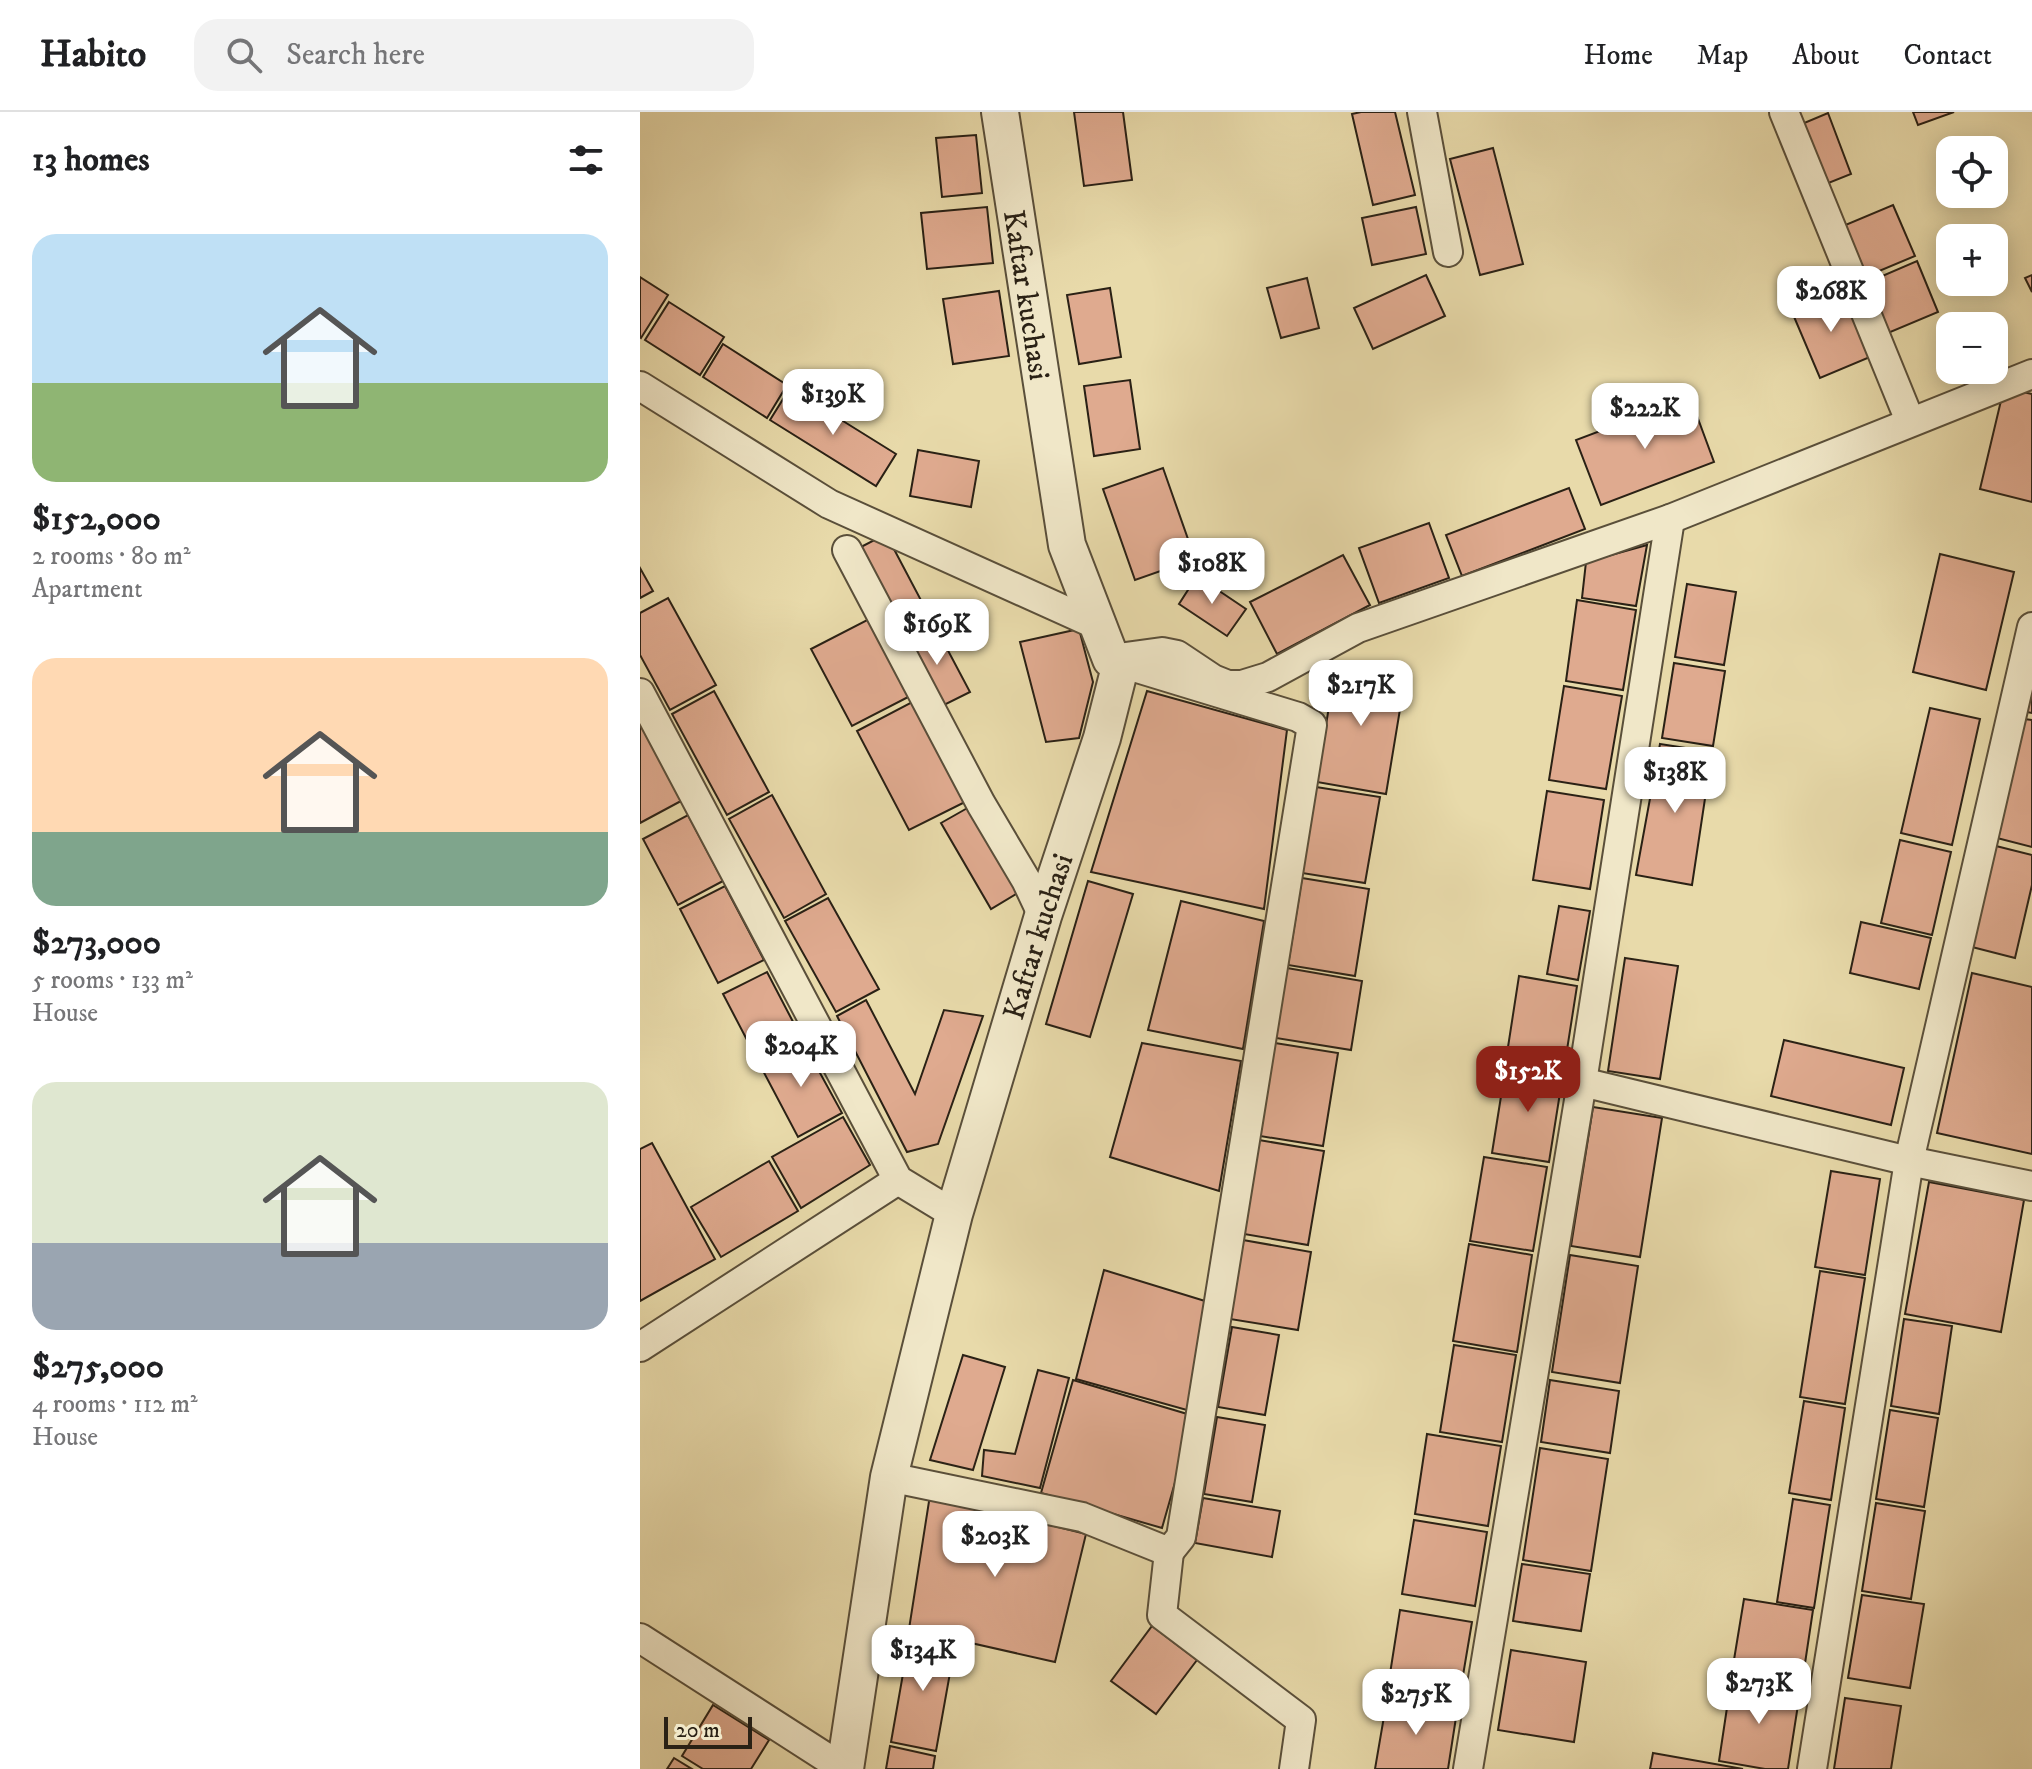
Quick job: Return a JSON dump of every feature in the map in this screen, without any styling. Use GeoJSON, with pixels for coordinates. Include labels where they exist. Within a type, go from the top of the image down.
{"type":"FeatureCollection","features":[{"type":"Feature","properties":{"kind":"street","name":"Kaftar kuchasi"},"geometry":{"type":"LineString","coordinates":[[845,1769],[889,1477],[954,1214],[1043,916],[1102,738],[1116,661],[1097,625],[1067,545],[1000,112]]}},
{"type":"Feature","properties":{"kind":"street"},"geometry":{"type":"LineString","coordinates":[[1422,112],[1448,252]]}},
{"type":"Feature","properties":{"kind":"street"},"geometry":{"type":"LineString","coordinates":[[1784,112],[1910,421]]}},
{"type":"Feature","properties":{"kind":"street"},"geometry":{"type":"LineString","coordinates":[[1116,661],[1162,652],[1177,655],[1213,679],[1228,685],[1242,685],[1268,677],[1358,628],[1670,519],[2032,374]]}},
{"type":"Feature","properties":{"kind":"street"},"geometry":{"type":"LineString","coordinates":[[640,386],[829,504],[1097,625]]}},
{"type":"Feature","properties":{"kind":"street"},"geometry":{"type":"LineString","coordinates":[[1468,1769],[1582,1082],[1670,519]]}},
{"type":"Feature","properties":{"kind":"street"},"geometry":{"type":"LineString","coordinates":[[847,550],[1043,916]]}},
{"type":"Feature","properties":{"kind":"street"},"geometry":{"type":"LineString","coordinates":[[1812,1769],[1909,1161],[2032,627]]}},
{"type":"Feature","properties":{"kind":"street"},"geometry":{"type":"LineString","coordinates":[[1116,661],[1298,717],[1312,725],[1181,1537],[1169,1552],[1162,1615],[1301,1720],[1294,1769]]}},
{"type":"Feature","properties":{"kind":"street"},"geometry":{"type":"LineString","coordinates":[[640,693],[898,1180],[954,1214]]}},
{"type":"Feature","properties":{"kind":"street"},"geometry":{"type":"LineString","coordinates":[[1582,1082],[1909,1161],[2032,1186]]}},
{"type":"Feature","properties":{"kind":"street"},"geometry":{"type":"LineString","coordinates":[[640,1347],[898,1180]]}},
{"type":"Feature","properties":{"kind":"street"},"geometry":{"type":"LineString","coordinates":[[889,1477],[1082,1517],[1169,1552]]}},
{"type":"Feature","properties":{"kind":"street"},"geometry":{"type":"LineString","coordinates":[[640,1638],[845,1769]]}},
{"type":"Feature","properties":{"kind":"building"},"geometry":{"type":"Polygon","coordinates":[[[1074,112],[1123,112],[1132,180],[1084,186],[1074,112]]]}},
{"type":"Feature","properties":{"kind":"building"},"geometry":{"type":"Polygon","coordinates":[[[1395,112],[1415,195],[1373,205],[1352,114],[1395,112]]]}},
{"type":"Feature","properties":{"kind":"building"},"geometry":{"type":"Polygon","coordinates":[[[1913,112],[1954,112],[1918,125],[1913,112]]]}},
{"type":"Feature","properties":{"kind":"building"},"geometry":{"type":"Polygon","coordinates":[[[1828,113],[1851,174],[1821,186],[1797,126],[1828,113]]]}},
{"type":"Feature","properties":{"kind":"building"},"geometry":{"type":"Polygon","coordinates":[[[976,135],[982,193],[942,197],[936,138],[976,135]]]}},
{"type":"Feature","properties":{"kind":"building"},"geometry":{"type":"Polygon","coordinates":[[[1493,148],[1523,264],[1480,275],[1450,159],[1493,148]]]}},
{"type":"Feature","properties":{"kind":"building"},"geometry":{"type":"Polygon","coordinates":[[[1893,205],[1915,256],[1865,277],[1843,226],[1893,205]]]}},
{"type":"Feature","properties":{"kind":"building"},"geometry":{"type":"Polygon","coordinates":[[[987,207],[993,263],[927,269],[921,213],[987,207]]]}},
{"type":"Feature","properties":{"kind":"building"},"geometry":{"type":"Polygon","coordinates":[[[1416,207],[1426,254],[1372,265],[1362,218],[1416,207]]]}},
{"type":"Feature","properties":{"kind":"building"},"geometry":{"type":"Polygon","coordinates":[[[1917,261],[1938,312],[1888,333],[1866,283],[1917,261]]]}},
{"type":"Feature","properties":{"kind":"building"},"geometry":{"type":"Polygon","coordinates":[[[1426,275],[1445,316],[1373,349],[1354,308],[1426,275]]]}},
{"type":"Feature","properties":{"kind":"building"},"geometry":{"type":"Polygon","coordinates":[[[2032,275],[2032,292],[2025,278],[2032,275]]]}},
{"type":"Feature","properties":{"kind":"building"},"geometry":{"type":"Polygon","coordinates":[[[640,277],[668,295],[641,338],[640,337],[640,277]]]}},
{"type":"Feature","properties":{"kind":"building"},"geometry":{"type":"Polygon","coordinates":[[[1307,278],[1319,328],[1281,338],[1267,288],[1307,278]]]}},
{"type":"Feature","properties":{"kind":"building"},"geometry":{"type":"Polygon","coordinates":[[[1110,288],[1121,357],[1079,364],[1067,295],[1110,288]]]}},
{"type":"Feature","properties":{"kind":"building"},"geometry":{"type":"Polygon","coordinates":[[[999,291],[1009,356],[953,364],[943,299],[999,291]]]}},
{"type":"Feature","properties":{"kind":"building"},"geometry":{"type":"Polygon","coordinates":[[[1842,291],[1870,357],[1820,378],[1792,312],[1842,291]]]}},
{"type":"Feature","properties":{"kind":"building"},"geometry":{"type":"Polygon","coordinates":[[[669,302],[724,337],[700,375],[645,340],[669,302]]]}},
{"type":"Feature","properties":{"kind":"building"},"geometry":{"type":"Polygon","coordinates":[[[723,344],[787,385],[767,418],[703,377],[723,344]]]}},
{"type":"Feature","properties":{"kind":"building"},"geometry":{"type":"Polygon","coordinates":[[[1130,380],[1140,449],[1094,456],[1084,386],[1130,380]]]}},
{"type":"Feature","properties":{"kind":"building"},"geometry":{"type":"Polygon","coordinates":[[[790,388],[896,454],[876,486],[770,420],[790,388]]]}},
{"type":"Feature","properties":{"kind":"building"},"geometry":{"type":"Polygon","coordinates":[[[2004,388],[2032,394],[2032,502],[1980,489],[2004,388]]]}},
{"type":"Feature","properties":{"kind":"building"},"geometry":{"type":"Polygon","coordinates":[[[1690,397],[1714,462],[1601,505],[1576,440],[1690,397]]]}},
{"type":"Feature","properties":{"kind":"building"},"geometry":{"type":"Polygon","coordinates":[[[918,450],[979,461],[971,507],[910,496],[918,450]]]}},
{"type":"Feature","properties":{"kind":"building"},"geometry":{"type":"Polygon","coordinates":[[[1163,468],[1195,559],[1135,580],[1103,489],[1163,468]]]}},
{"type":"Feature","properties":{"kind":"building"},"geometry":{"type":"Polygon","coordinates":[[[1569,488],[1585,529],[1462,576],[1446,535],[1569,488]]]}},
{"type":"Feature","properties":{"kind":"building"},"geometry":{"type":"Polygon","coordinates":[[[1429,523],[1449,578],[1379,603],[1359,548],[1429,523]]]}},
{"type":"Feature","properties":{"kind":"building"},"geometry":{"type":"Polygon","coordinates":[[[886,534],[933,623],[903,639],[857,549],[886,534]]]}},
{"type":"Feature","properties":{"kind":"building"},"geometry":{"type":"Polygon","coordinates":[[[1647,545],[1636,606],[1582,598],[1586,562],[1647,545]]]}},
{"type":"Feature","properties":{"kind":"building"},"geometry":{"type":"Polygon","coordinates":[[[1940,554],[2014,572],[1986,690],[1913,672],[1940,554]]]}},
{"type":"Feature","properties":{"kind":"building"},"geometry":{"type":"Polygon","coordinates":[[[1343,555],[1370,605],[1277,654],[1250,602],[1343,555]]]}},
{"type":"Feature","properties":{"kind":"building"},"geometry":{"type":"Polygon","coordinates":[[[640,568],[653,591],[640,598],[640,568]]]}},
{"type":"Feature","properties":{"kind":"building"},"geometry":{"type":"Polygon","coordinates":[[[1197,576],[1246,609],[1227,636],[1179,604],[1197,576]]]}},
{"type":"Feature","properties":{"kind":"building"},"geometry":{"type":"Polygon","coordinates":[[[1687,584],[1736,592],[1724,665],[1675,657],[1687,584]]]}},
{"type":"Feature","properties":{"kind":"building"},"geometry":{"type":"Polygon","coordinates":[[[668,598],[716,685],[670,710],[640,655],[640,613],[668,598]]]}},
{"type":"Feature","properties":{"kind":"building"},"geometry":{"type":"Polygon","coordinates":[[[1577,600],[1636,610],[1623,690],[1566,681],[1577,600]]]}},
{"type":"Feature","properties":{"kind":"building"},"geometry":{"type":"Polygon","coordinates":[[[873,617],[914,694],[852,726],[811,649],[873,617]]]}},
{"type":"Feature","properties":{"kind":"building"},"geometry":{"type":"Polygon","coordinates":[[[935,626],[970,692],[940,707],[905,642],[935,626]]]}},
{"type":"Feature","properties":{"kind":"building"},"geometry":{"type":"Polygon","coordinates":[[[1079,629],[1093,682],[1079,738],[1046,742],[1020,642],[1079,629]]]}},
{"type":"Feature","properties":{"kind":"building"},"geometry":{"type":"Polygon","coordinates":[[[1336,662],[1406,673],[1386,794],[1317,782],[1336,662]]]}},
{"type":"Feature","properties":{"kind":"building"},"geometry":{"type":"Polygon","coordinates":[[[1674,663],[1725,671],[1713,746],[1662,738],[1674,663]]]}},
{"type":"Feature","properties":{"kind":"building"},"geometry":{"type":"Polygon","coordinates":[[[1564,686],[1622,696],[1606,789],[1549,780],[1564,686]]]}},
{"type":"Feature","properties":{"kind":"building"},"geometry":{"type":"Polygon","coordinates":[[[2032,689],[2032,713],[2027,712],[2032,689]]]}},
{"type":"Feature","properties":{"kind":"building"},"geometry":{"type":"Polygon","coordinates":[[[714,691],[769,792],[727,815],[672,714],[714,691]]]}},
{"type":"Feature","properties":{"kind":"building"},"geometry":{"type":"Polygon","coordinates":[[[1147,691],[1287,730],[1264,909],[1091,872],[1147,691]]]}},
{"type":"Feature","properties":{"kind":"building"},"geometry":{"type":"Polygon","coordinates":[[[916,700],[969,800],[909,830],[857,731],[916,700]]]}},
{"type":"Feature","properties":{"kind":"building"},"geometry":{"type":"Polygon","coordinates":[[[1930,708],[1980,719],[1952,845],[1901,833],[1930,708]]]}},
{"type":"Feature","properties":{"kind":"building"},"geometry":{"type":"Polygon","coordinates":[[[2024,719],[2032,720],[2032,847],[1997,838],[2024,719]]]}},
{"type":"Feature","properties":{"kind":"building"},"geometry":{"type":"Polygon","coordinates":[[[640,723],[681,801],[640,823],[640,723]]]}},
{"type":"Feature","properties":{"kind":"building"},"geometry":{"type":"Polygon","coordinates":[[[1660,744],[1712,752],[1692,885],[1636,875],[1660,744]]]}},
{"type":"Feature","properties":{"kind":"building"},"geometry":{"type":"Polygon","coordinates":[[[1316,787],[1380,797],[1365,883],[1302,873],[1316,787]]]}},
{"type":"Feature","properties":{"kind":"building"},"geometry":{"type":"Polygon","coordinates":[[[1547,791],[1604,800],[1590,889],[1533,880],[1547,791]]]}},
{"type":"Feature","properties":{"kind":"building"},"geometry":{"type":"Polygon","coordinates":[[[772,795],[826,894],[784,918],[729,819],[772,795]]]}},
{"type":"Feature","properties":{"kind":"building"},"geometry":{"type":"Polygon","coordinates":[[[971,806],[1021,891],[991,909],[941,823],[971,806]]]}},
{"type":"Feature","properties":{"kind":"building"},"geometry":{"type":"Polygon","coordinates":[[[688,815],[723,881],[678,905],[643,839],[688,815]]]}},
{"type":"Feature","properties":{"kind":"building"},"geometry":{"type":"Polygon","coordinates":[[[1900,840],[1951,852],[1932,935],[1881,923],[1900,840]]]}},
{"type":"Feature","properties":{"kind":"building"},"geometry":{"type":"Polygon","coordinates":[[[1996,846],[2032,855],[2032,885],[2015,958],[1972,947],[1996,846]]]}},
{"type":"Feature","properties":{"kind":"building"},"geometry":{"type":"Polygon","coordinates":[[[1302,878],[1369,889],[1355,976],[1288,965],[1302,878]]]}},
{"type":"Feature","properties":{"kind":"building"},"geometry":{"type":"Polygon","coordinates":[[[1088,881],[1133,894],[1090,1037],[1046,1024],[1088,881]]]}},
{"type":"Feature","properties":{"kind":"building"},"geometry":{"type":"Polygon","coordinates":[[[725,886],[764,960],[718,983],[680,909],[725,886]]]}},
{"type":"Feature","properties":{"kind":"building"},"geometry":{"type":"Polygon","coordinates":[[[828,898],[879,989],[836,1012],[785,921],[828,898]]]}},
{"type":"Feature","properties":{"kind":"building"},"geometry":{"type":"Polygon","coordinates":[[[1181,901],[1264,921],[1243,1049],[1148,1030],[1181,901]]]}},
{"type":"Feature","properties":{"kind":"building"},"geometry":{"type":"Polygon","coordinates":[[[1559,906],[1590,911],[1578,980],[1547,974],[1559,906]]]}},
{"type":"Feature","properties":{"kind":"building"},"geometry":{"type":"Polygon","coordinates":[[[1861,922],[1931,938],[1919,989],[1850,973],[1861,922]]]}},
{"type":"Feature","properties":{"kind":"building"},"geometry":{"type":"Polygon","coordinates":[[[1625,958],[1678,966],[1660,1079],[1608,1071],[1625,958]]]}},
{"type":"Feature","properties":{"kind":"building"},"geometry":{"type":"Polygon","coordinates":[[[1287,968],[1362,981],[1351,1050],[1276,1038],[1287,968]]]}},
{"type":"Feature","properties":{"kind":"building"},"geometry":{"type":"Polygon","coordinates":[[[767,972],[802,1039],[758,1061],[723,994],[767,972]]]}},
{"type":"Feature","properties":{"kind":"building"},"geometry":{"type":"Polygon","coordinates":[[[1972,973],[2032,987],[2032,1154],[1937,1133],[1972,973]]]}},
{"type":"Feature","properties":{"kind":"building"},"geometry":{"type":"Polygon","coordinates":[[[1519,976],[1577,986],[1564,1069],[1506,1060],[1519,976]]]}},
{"type":"Feature","properties":{"kind":"building"},"geometry":{"type":"Polygon","coordinates":[[[866,1000],[915,1094],[944,1010],[983,1016],[938,1144],[907,1152],[837,1016],[866,1000]]]}},
{"type":"Feature","properties":{"kind":"building"},"geometry":{"type":"Polygon","coordinates":[[[1784,1040],[1904,1068],[1891,1125],[1771,1096],[1784,1040]]]}},
{"type":"Feature","properties":{"kind":"building"},"geometry":{"type":"Polygon","coordinates":[[[803,1042],[842,1113],[798,1137],[760,1065],[803,1042]]]}},
{"type":"Feature","properties":{"kind":"building"},"geometry":{"type":"Polygon","coordinates":[[[1142,1043],[1241,1061],[1219,1191],[1110,1157],[1142,1043]]]}},
{"type":"Feature","properties":{"kind":"building"},"geometry":{"type":"Polygon","coordinates":[[[1275,1043],[1338,1053],[1323,1146],[1260,1136],[1275,1043]]]}},
{"type":"Feature","properties":{"kind":"building"},"geometry":{"type":"Polygon","coordinates":[[[1506,1065],[1563,1074],[1549,1162],[1492,1153],[1506,1065]]]}},
{"type":"Feature","properties":{"kind":"building"},"geometry":{"type":"Polygon","coordinates":[[[1593,1107],[1662,1118],[1640,1257],[1571,1246],[1593,1107]]]}},
{"type":"Feature","properties":{"kind":"building"},"geometry":{"type":"Polygon","coordinates":[[[843,1117],[870,1165],[801,1208],[772,1157],[843,1117]]]}},
{"type":"Feature","properties":{"kind":"building"},"geometry":{"type":"Polygon","coordinates":[[[1259,1140],[1324,1151],[1308,1245],[1244,1234],[1259,1140]]]}},
{"type":"Feature","properties":{"kind":"building"},"geometry":{"type":"Polygon","coordinates":[[[652,1143],[715,1259],[640,1301],[640,1149],[652,1143]]]}},
{"type":"Feature","properties":{"kind":"building"},"geometry":{"type":"Polygon","coordinates":[[[1484,1157],[1547,1167],[1533,1251],[1470,1241],[1484,1157]]]}},
{"type":"Feature","properties":{"kind":"building"},"geometry":{"type":"Polygon","coordinates":[[[769,1161],[798,1211],[721,1257],[691,1207],[769,1161]]]}},
{"type":"Feature","properties":{"kind":"building"},"geometry":{"type":"Polygon","coordinates":[[[1831,1171],[1880,1179],[1865,1275],[1815,1267],[1831,1171]]]}},
{"type":"Feature","properties":{"kind":"building"},"geometry":{"type":"Polygon","coordinates":[[[1929,1182],[2024,1200],[2001,1332],[1905,1314],[1929,1182]]]}},
{"type":"Feature","properties":{"kind":"building"},"geometry":{"type":"Polygon","coordinates":[[[1243,1240],[1311,1252],[1298,1330],[1230,1319],[1243,1240]]]}},
{"type":"Feature","properties":{"kind":"building"},"geometry":{"type":"Polygon","coordinates":[[[1469,1244],[1532,1255],[1517,1352],[1453,1341],[1469,1244]]]}},
{"type":"Feature","properties":{"kind":"building"},"geometry":{"type":"Polygon","coordinates":[[[1570,1255],[1638,1266],[1620,1383],[1552,1372],[1570,1255]]]}},
{"type":"Feature","properties":{"kind":"building"},"geometry":{"type":"Polygon","coordinates":[[[1104,1270],[1205,1301],[1194,1412],[1076,1379],[1104,1270]]]}},
{"type":"Feature","properties":{"kind":"building"},"geometry":{"type":"Polygon","coordinates":[[[1820,1271],[1865,1278],[1845,1404],[1800,1397],[1820,1271]]]}},
{"type":"Feature","properties":{"kind":"building"},"geometry":{"type":"Polygon","coordinates":[[[1904,1319],[1952,1326],[1939,1414],[1891,1406],[1904,1319]]]}},
{"type":"Feature","properties":{"kind":"building"},"geometry":{"type":"Polygon","coordinates":[[[1232,1327],[1279,1335],[1265,1415],[1218,1407],[1232,1327]]]}},
{"type":"Feature","properties":{"kind":"building"},"geometry":{"type":"Polygon","coordinates":[[[1454,1345],[1516,1355],[1502,1442],[1440,1432],[1454,1345]]]}},
{"type":"Feature","properties":{"kind":"building"},"geometry":{"type":"Polygon","coordinates":[[[963,1355],[1005,1367],[973,1470],[930,1460],[963,1355]]]}},
{"type":"Feature","properties":{"kind":"building"},"geometry":{"type":"Polygon","coordinates":[[[1038,1370],[1069,1378],[1040,1488],[982,1476],[984,1450],[1015,1454],[1038,1370]]]}},
{"type":"Feature","properties":{"kind":"building"},"geometry":{"type":"Polygon","coordinates":[[[1073,1380],[1194,1416],[1162,1528],[1041,1493],[1073,1380]]]}},
{"type":"Feature","properties":{"kind":"building"},"geometry":{"type":"Polygon","coordinates":[[[1550,1380],[1619,1391],[1610,1453],[1541,1442],[1550,1380]]]}},
{"type":"Feature","properties":{"kind":"building"},"geometry":{"type":"Polygon","coordinates":[[[1804,1401],[1845,1408],[1831,1500],[1789,1493],[1804,1401]]]}},
{"type":"Feature","properties":{"kind":"building"},"geometry":{"type":"Polygon","coordinates":[[[1890,1410],[1938,1418],[1924,1507],[1876,1499],[1890,1410]]]}},
{"type":"Feature","properties":{"kind":"building"},"geometry":{"type":"Polygon","coordinates":[[[1217,1417],[1265,1425],[1252,1502],[1204,1494],[1217,1417]]]}},
{"type":"Feature","properties":{"kind":"building"},"geometry":{"type":"Polygon","coordinates":[[[1427,1434],[1501,1446],[1488,1526],[1415,1514],[1427,1434]]]}},
{"type":"Feature","properties":{"kind":"building"},"geometry":{"type":"Polygon","coordinates":[[[1540,1448],[1608,1459],[1591,1571],[1523,1560],[1540,1448]]]}},
{"type":"Feature","properties":{"kind":"building"},"geometry":{"type":"Polygon","coordinates":[[[930,1495],[1086,1534],[1055,1662],[909,1629],[930,1495]]]}},
{"type":"Feature","properties":{"kind":"building"},"geometry":{"type":"Polygon","coordinates":[[[1203,1498],[1280,1511],[1272,1557],[1195,1543],[1203,1498]]]}},
{"type":"Feature","properties":{"kind":"building"},"geometry":{"type":"Polygon","coordinates":[[[1793,1499],[1830,1505],[1814,1608],[1777,1602],[1793,1499]]]}},
{"type":"Feature","properties":{"kind":"building"},"geometry":{"type":"Polygon","coordinates":[[[1876,1503],[1925,1511],[1911,1599],[1862,1591],[1876,1503]]]}},
{"type":"Feature","properties":{"kind":"building"},"geometry":{"type":"Polygon","coordinates":[[[1414,1520],[1487,1532],[1475,1606],[1402,1594],[1414,1520]]]}},
{"type":"Feature","properties":{"kind":"building"},"geometry":{"type":"Polygon","coordinates":[[[1522,1564],[1590,1574],[1581,1631],[1513,1621],[1522,1564]]]}},
{"type":"Feature","properties":{"kind":"building"},"geometry":{"type":"Polygon","coordinates":[[[1862,1595],[1924,1604],[1910,1688],[1848,1678],[1862,1595]]]}},
{"type":"Feature","properties":{"kind":"building"},"geometry":{"type":"Polygon","coordinates":[[[1744,1599],[1813,1610],[1801,1690],[1731,1678],[1744,1599]]]}},
{"type":"Feature","properties":{"kind":"building"},"geometry":{"type":"Polygon","coordinates":[[[1400,1610],[1472,1622],[1458,1705],[1387,1693],[1400,1610]]]}},
{"type":"Feature","properties":{"kind":"building"},"geometry":{"type":"Polygon","coordinates":[[[1152,1626],[1197,1660],[1156,1714],[1111,1681],[1152,1626]]]}},
{"type":"Feature","properties":{"kind":"building"},"geometry":{"type":"Polygon","coordinates":[[[910,1634],[955,1645],[936,1751],[891,1742],[910,1634]]]}},
{"type":"Feature","properties":{"kind":"building"},"geometry":{"type":"Polygon","coordinates":[[[1511,1650],[1586,1662],[1574,1742],[1498,1730],[1511,1650]]]}},
{"type":"Feature","properties":{"kind":"building"},"geometry":{"type":"Polygon","coordinates":[[[1731,1681],[1800,1692],[1788,1769],[1765,1769],[1719,1761],[1731,1681]]]}},
{"type":"Feature","properties":{"kind":"building"},"geometry":{"type":"Polygon","coordinates":[[[1845,1698],[1901,1706],[1891,1769],[1834,1769],[1845,1698]]]}},
{"type":"Feature","properties":{"kind":"building"},"geometry":{"type":"Polygon","coordinates":[[[1387,1699],[1457,1711],[1448,1769],[1375,1769],[1387,1699]]]}},
{"type":"Feature","properties":{"kind":"building"},"geometry":{"type":"Polygon","coordinates":[[[713,1705],[769,1740],[751,1769],[703,1769],[682,1756],[713,1705]]]}},
{"type":"Feature","properties":{"kind":"building"},"geometry":{"type":"Polygon","coordinates":[[[890,1746],[935,1756],[933,1769],[886,1769],[890,1746]]]}},
{"type":"Feature","properties":{"kind":"building"},"geometry":{"type":"Polygon","coordinates":[[[1653,1753],[1743,1769],[1650,1769],[1653,1753]]]}},
{"type":"Feature","properties":{"kind":"building"},"geometry":{"type":"Polygon","coordinates":[[[674,1758],[692,1769],[667,1769],[674,1758]]]}}]}
